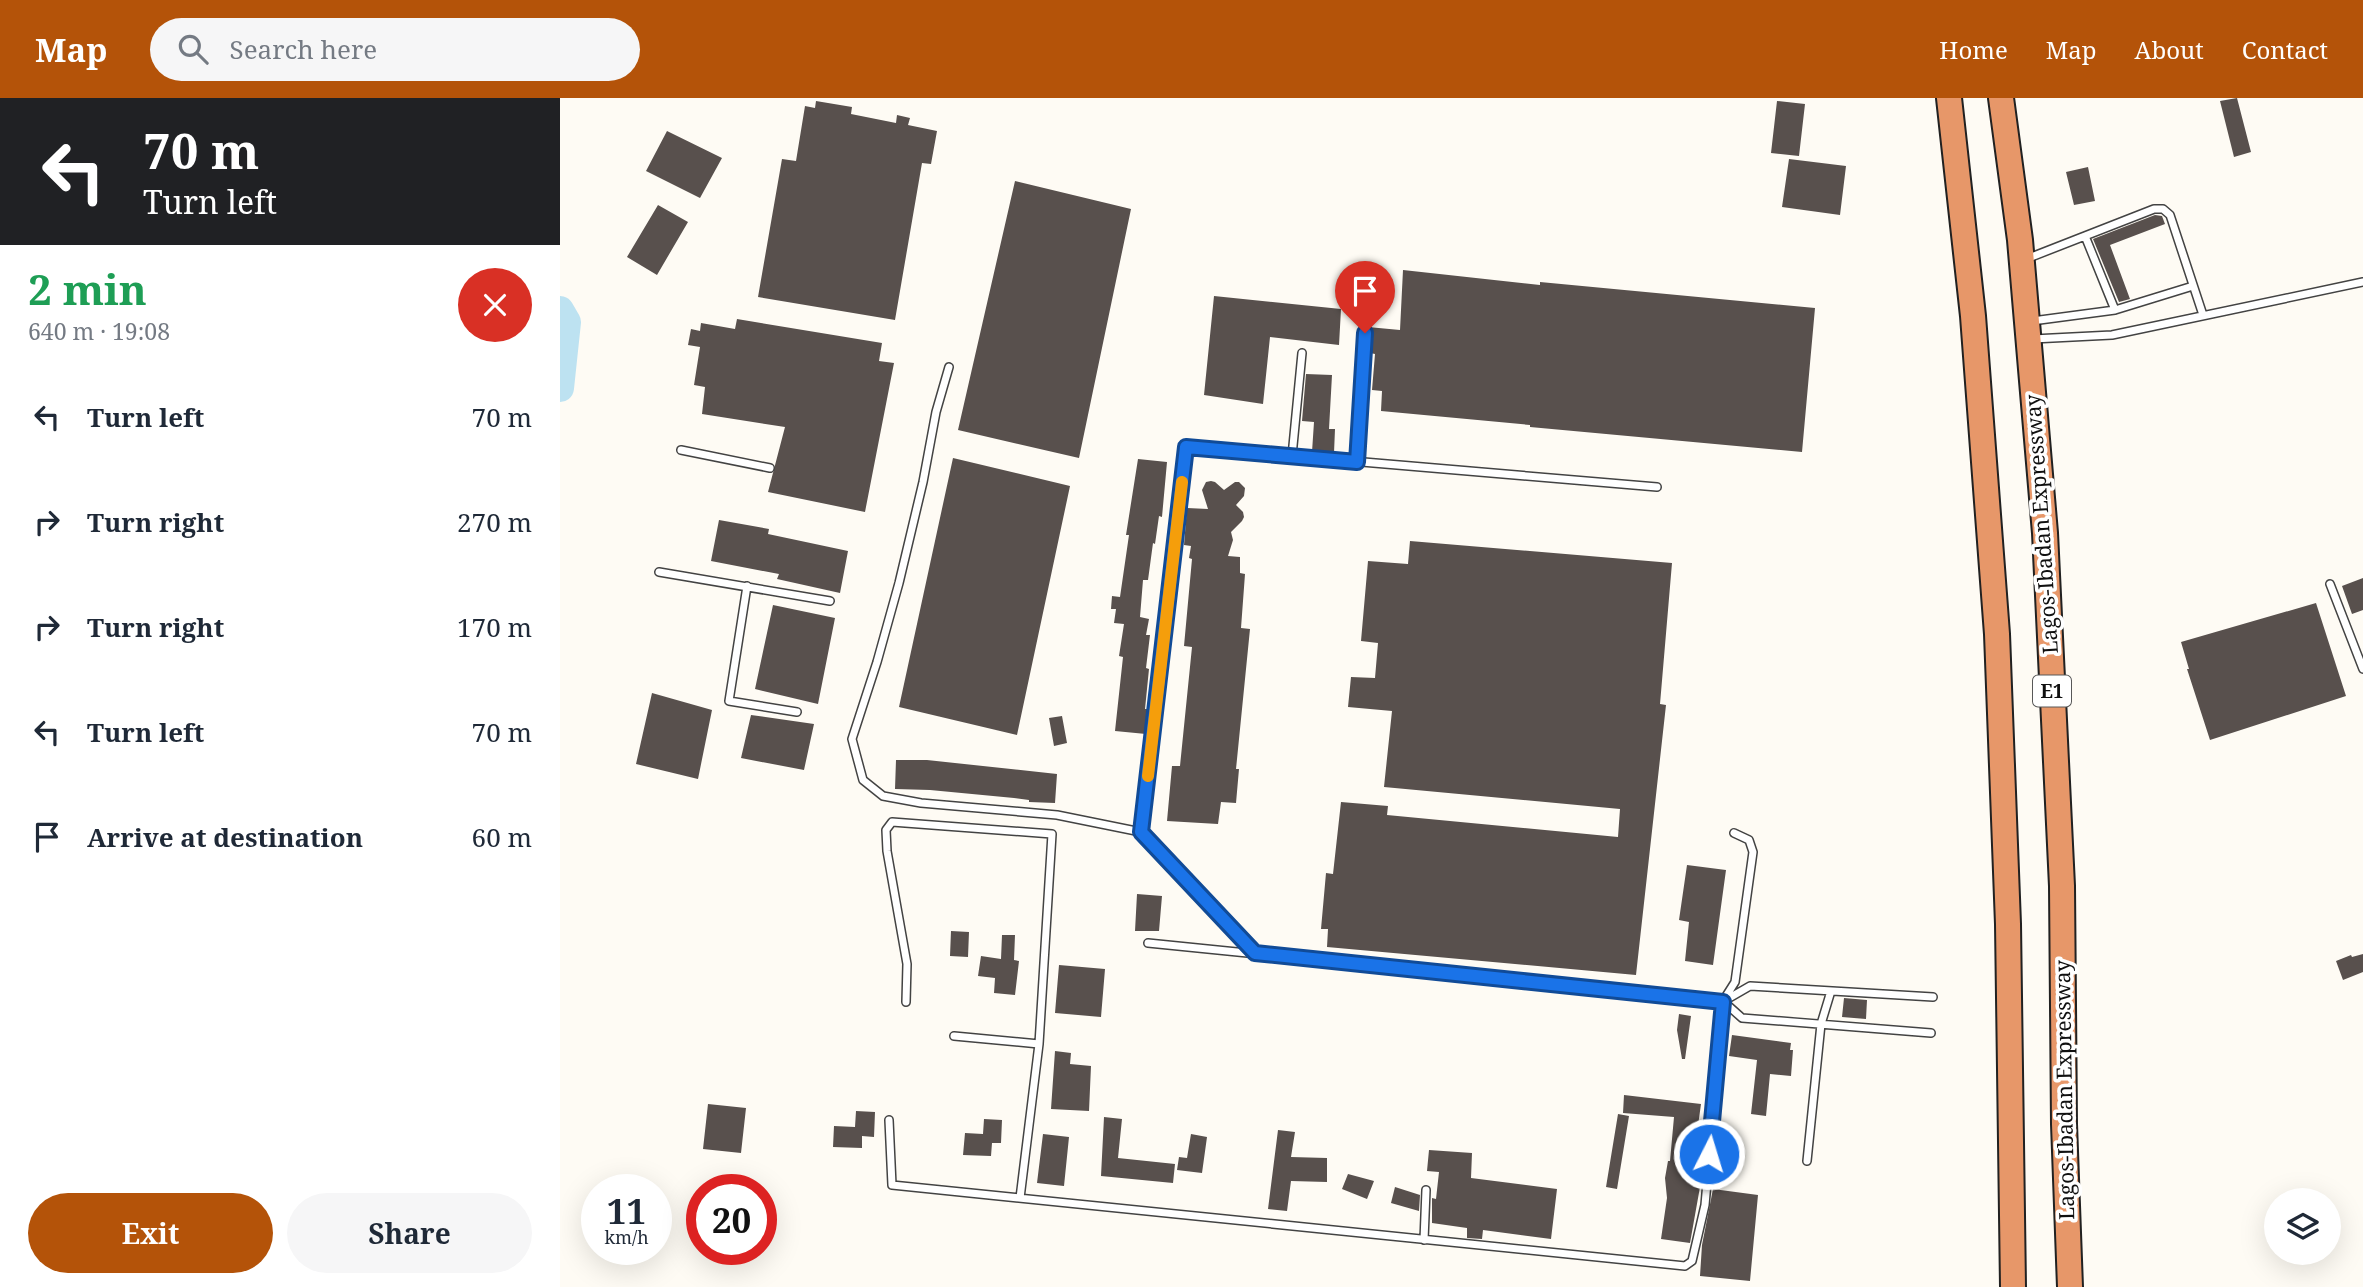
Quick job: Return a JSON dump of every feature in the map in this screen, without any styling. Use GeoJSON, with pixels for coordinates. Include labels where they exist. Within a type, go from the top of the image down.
{"type":"FeatureCollection","features":[{"type":"Feature","properties":{"kind":"highway"},"geometry":{"type":"LineString","coordinates":[[1949,98],[1973,316],[1997,634],[2008,937],[2013,1287]]}},
{"type":"Feature","properties":{"kind":"highway","name":"Lagos-Ibadan Expressway"},"geometry":{"type":"LineString","coordinates":[[2001,98],[2022,261],[2045,533],[2061,873],[2064,1124],[2070,1287]]}},
{"type":"Feature","properties":{"kind":"lane"},"geometry":{"type":"LineString","coordinates":[[2022,261],[2154,209],[2163,209],[2170,215],[2203,315]]}},
{"type":"Feature","properties":{"kind":"lane"},"geometry":{"type":"LineString","coordinates":[[2085,236],[2115,310]]}},
{"type":"Feature","properties":{"kind":"lane"},"geometry":{"type":"LineString","coordinates":[[2028,330],[2112,335],[2363,282]]}},
{"type":"Feature","properties":{"kind":"lane"},"geometry":{"type":"LineString","coordinates":[[2028,330],[2115,310],[2193,286]]}},
{"type":"Feature","properties":{"kind":"lane"},"geometry":{"type":"LineString","coordinates":[[1357,462],[1365,333]]}},
{"type":"Feature","properties":{"kind":"lane"},"geometry":{"type":"LineString","coordinates":[[1292,456],[1302,353]]}},
{"type":"Feature","properties":{"kind":"lane"},"geometry":{"type":"LineString","coordinates":[[950,367],[936,412],[899,583],[852,739],[863,780],[883,796],[921,803],[1057,815],[1141,832],[1255,953]]}},
{"type":"Feature","properties":{"kind":"lane"},"geometry":{"type":"LineString","coordinates":[[1141,832],[1186,447],[1657,487]]}},
{"type":"Feature","properties":{"kind":"lane"},"geometry":{"type":"LineString","coordinates":[[681,450],[770,468]]}},
{"type":"Feature","properties":{"kind":"lane"},"geometry":{"type":"LineString","coordinates":[[659,572],[830,601]]}},
{"type":"Feature","properties":{"kind":"lane"},"geometry":{"type":"LineString","coordinates":[[2330,584],[2363,669]]}},
{"type":"Feature","properties":{"kind":"lane"},"geometry":{"type":"LineString","coordinates":[[747,586],[729,701],[797,712]]}},
{"type":"Feature","properties":{"kind":"lane"},"geometry":{"type":"LineString","coordinates":[[906,1002],[907,964],[887,851],[886,830],[892,822],[1052,834],[1039,1044],[1020,1198]]}},
{"type":"Feature","properties":{"kind":"lane"},"geometry":{"type":"LineString","coordinates":[[889,1120],[892,1185],[1685,1266],[1692,1261],[1705,1205],[1723,1002],[1735,982],[1753,852],[1749,840],[1734,833]]}},
{"type":"Feature","properties":{"kind":"lane"},"geometry":{"type":"LineString","coordinates":[[1148,943],[1723,1002],[1742,1018],[1931,1033]]}},
{"type":"Feature","properties":{"kind":"lane"},"geometry":{"type":"LineString","coordinates":[[1723,1002],[1750,986],[1933,998]]}},
{"type":"Feature","properties":{"kind":"lane"},"geometry":{"type":"LineString","coordinates":[[1807,1161],[1821,1024],[1831,991]]}},
{"type":"Feature","properties":{"kind":"lane"},"geometry":{"type":"LineString","coordinates":[[954,1036],[1039,1044]]}},
{"type":"Feature","properties":{"kind":"lane"},"geometry":{"type":"LineString","coordinates":[[1424,1240],[1426,1190]]}},
{"type":"Feature","properties":{"kind":"building"},"geometry":{"type":"Polygon","coordinates":[[[2237,98],[2251,152],[2234,157],[2220,101],[2237,98]]]}},
{"type":"Feature","properties":{"kind":"building"},"geometry":{"type":"Polygon","coordinates":[[[816,101],[852,107],[851,114],[896,123],[897,115],[910,118],[908,125],[937,131],[931,164],[922,163],[895,320],[758,297],[782,159],[796,161],[805,106],[815,108],[816,101]]]}},
{"type":"Feature","properties":{"kind":"building"},"geometry":{"type":"Polygon","coordinates":[[[1777,101],[1805,104],[1799,156],[1771,153],[1777,101]]]}},
{"type":"Feature","properties":{"kind":"building"},"geometry":{"type":"Polygon","coordinates":[[[667,131],[722,158],[700,198],[646,171],[667,131]]]}},
{"type":"Feature","properties":{"kind":"building"},"geometry":{"type":"Polygon","coordinates":[[[1789,159],[1846,166],[1840,215],[1782,207],[1789,159]]]}},
{"type":"Feature","properties":{"kind":"building"},"geometry":{"type":"Polygon","coordinates":[[[2088,167],[2095,201],[2074,205],[2066,172],[2088,167]]]}},
{"type":"Feature","properties":{"kind":"building"},"geometry":{"type":"Polygon","coordinates":[[[1015,181],[1131,209],[1079,458],[958,430],[1015,181]]]}},
{"type":"Feature","properties":{"kind":"building"},"geometry":{"type":"Polygon","coordinates":[[[658,205],[688,222],[657,275],[627,257],[658,205]]]}},
{"type":"Feature","properties":{"kind":"building"},"geometry":{"type":"Polygon","coordinates":[[[2155,215],[2162,216],[2165,224],[2110,245],[2130,299],[2119,302],[2093,239],[2155,215]]]}},
{"type":"Feature","properties":{"kind":"building"},"geometry":{"type":"Polygon","coordinates":[[[1403,270],[1540,285],[1540,282],[1815,308],[1802,452],[1381,411],[1382,391],[1372,390],[1375,354],[1370,353],[1371,333],[1368,327],[1400,330],[1403,270]]]}},
{"type":"Feature","properties":{"kind":"building"},"geometry":{"type":"Polygon","coordinates":[[[1214,296],[1341,309],[1339,345],[1270,337],[1263,404],[1204,395],[1214,296]]]}},
{"type":"Feature","properties":{"kind":"building"},"geometry":{"type":"Polygon","coordinates":[[[737,319],[882,343],[879,361],[894,363],[865,512],[768,492],[785,427],[702,414],[705,387],[694,385],[700,347],[688,345],[691,329],[700,331],[701,323],[735,329],[737,319]]]}},
{"type":"Feature","properties":{"kind":"building"},"geometry":{"type":"Polygon","coordinates":[[[1306,374],[1332,375],[1329,429],[1335,429],[1334,453],[1312,452],[1314,422],[1302,421],[1306,374]]]}},
{"type":"Feature","properties":{"kind":"building"},"geometry":{"type":"Polygon","coordinates":[[[953,458],[1070,486],[1017,735],[899,707],[953,458]]]}},
{"type":"Feature","properties":{"kind":"building"},"geometry":{"type":"Polygon","coordinates":[[[1138,459],[1167,462],[1162,517],[1159,516],[1148,580],[1143,580],[1140,617],[1149,619],[1146,635],[1150,635],[1146,668],[1149,669],[1145,709],[1149,709],[1146,734],[1115,731],[1123,657],[1119,656],[1124,624],[1114,623],[1116,609],[1111,609],[1112,596],[1120,597],[1138,459]]]}},
{"type":"Feature","properties":{"kind":"building"},"geometry":{"type":"Polygon","coordinates":[[[1211,481],[1224,490],[1235,482],[1245,488],[1244,496],[1236,505],[1244,517],[1231,532],[1233,540],[1228,556],[1240,557],[1240,573],[1245,574],[1241,628],[1250,629],[1236,769],[1239,769],[1236,803],[1221,802],[1218,824],[1167,821],[1172,766],[1180,766],[1192,647],[1184,646],[1192,559],[1189,558],[1191,546],[1184,545],[1187,508],[1208,509],[1202,490],[1206,482],[1211,481]]]}},
{"type":"Feature","properties":{"kind":"building"},"geometry":{"type":"Polygon","coordinates":[[[719,520],[769,529],[768,534],[848,551],[840,593],[777,579],[779,574],[711,561],[719,520]]]}},
{"type":"Feature","properties":{"kind":"building"},"geometry":{"type":"Polygon","coordinates":[[[1410,541],[1672,563],[1660,704],[1666,705],[1636,975],[1327,947],[1328,929],[1321,929],[1326,873],[1333,874],[1341,802],[1388,806],[1387,815],[1618,837],[1620,809],[1384,787],[1392,711],[1348,707],[1351,677],[1375,678],[1378,643],[1361,641],[1368,561],[1408,564],[1410,541]]]}},
{"type":"Feature","properties":{"kind":"building"},"geometry":{"type":"Polygon","coordinates":[[[2363,578],[2363,610],[2352,614],[2342,586],[2363,578]]]}},
{"type":"Feature","properties":{"kind":"building"},"geometry":{"type":"Polygon","coordinates":[[[2316,603],[2346,696],[2210,740],[2181,642],[2316,603]]]}},
{"type":"Feature","properties":{"kind":"building"},"geometry":{"type":"Polygon","coordinates":[[[773,605],[835,618],[818,704],[755,689],[773,605]]]}},
{"type":"Feature","properties":{"kind":"building"},"geometry":{"type":"Polygon","coordinates":[[[652,693],[712,710],[698,779],[636,764],[652,693]]]}},
{"type":"Feature","properties":{"kind":"building"},"geometry":{"type":"Polygon","coordinates":[[[751,715],[814,724],[804,770],[741,758],[751,715]]]}},
{"type":"Feature","properties":{"kind":"building"},"geometry":{"type":"Polygon","coordinates":[[[1062,716],[1067,743],[1054,746],[1049,718],[1062,716]]]}},
{"type":"Feature","properties":{"kind":"building"},"geometry":{"type":"Polygon","coordinates":[[[896,760],[927,760],[1057,774],[1055,803],[895,789],[896,760]]]}},
{"type":"Feature","properties":{"kind":"building"},"geometry":{"type":"Polygon","coordinates":[[[1687,865],[1726,870],[1713,965],[1685,961],[1689,922],[1679,920],[1687,865]]]}},
{"type":"Feature","properties":{"kind":"building"},"geometry":{"type":"Polygon","coordinates":[[[1137,894],[1162,896],[1159,931],[1135,931],[1137,894]]]}},
{"type":"Feature","properties":{"kind":"building"},"geometry":{"type":"Polygon","coordinates":[[[951,931],[969,932],[968,957],[950,956],[951,931]]]}},
{"type":"Feature","properties":{"kind":"building"},"geometry":{"type":"Polygon","coordinates":[[[1002,935],[1015,935],[1014,960],[1019,961],[1015,995],[994,993],[995,978],[978,976],[981,956],[1001,959],[1002,935]]]}},
{"type":"Feature","properties":{"kind":"building"},"geometry":{"type":"Polygon","coordinates":[[[2363,954],[2363,972],[2343,980],[2336,961],[2363,954]]]}},
{"type":"Feature","properties":{"kind":"building"},"geometry":{"type":"Polygon","coordinates":[[[1059,965],[1105,969],[1101,1017],[1055,1013],[1059,965]]]}},
{"type":"Feature","properties":{"kind":"building"},"geometry":{"type":"Polygon","coordinates":[[[1844,998],[1867,1000],[1866,1019],[1842,1017],[1844,998]]]}},
{"type":"Feature","properties":{"kind":"building"},"geometry":{"type":"Polygon","coordinates":[[[1679,1014],[1691,1016],[1685,1059],[1682,1059],[1677,1030],[1679,1014]]]}},
{"type":"Feature","properties":{"kind":"building"},"geometry":{"type":"Polygon","coordinates":[[[1732,1035],[1791,1043],[1791,1076],[1770,1074],[1766,1116],[1751,1114],[1757,1060],[1729,1056],[1732,1035]]]}},
{"type":"Feature","properties":{"kind":"building"},"geometry":{"type":"Polygon","coordinates":[[[1055,1051],[1071,1053],[1070,1064],[1091,1066],[1089,1111],[1051,1109],[1055,1051]]]}},
{"type":"Feature","properties":{"kind":"building"},"geometry":{"type":"Polygon","coordinates":[[[1624,1095],[1701,1104],[1690,1184],[1700,1187],[1690,1243],[1661,1239],[1667,1198],[1665,1178],[1670,1161],[1674,1117],[1623,1113],[1624,1095]]]}},
{"type":"Feature","properties":{"kind":"building"},"geometry":{"type":"Polygon","coordinates":[[[708,1104],[746,1108],[741,1153],[703,1149],[708,1104]]]}},
{"type":"Feature","properties":{"kind":"building"},"geometry":{"type":"Polygon","coordinates":[[[856,1111],[875,1112],[874,1137],[862,1136],[862,1148],[833,1147],[834,1126],[855,1127],[856,1111]]]}},
{"type":"Feature","properties":{"kind":"building"},"geometry":{"type":"Polygon","coordinates":[[[1618,1114],[1629,1116],[1617,1189],[1606,1187],[1618,1114]]]}},
{"type":"Feature","properties":{"kind":"building"},"geometry":{"type":"Polygon","coordinates":[[[1104,1117],[1122,1119],[1118,1158],[1175,1164],[1173,1183],[1101,1176],[1104,1117]]]}},
{"type":"Feature","properties":{"kind":"building"},"geometry":{"type":"Polygon","coordinates":[[[984,1119],[1002,1120],[1001,1143],[992,1143],[991,1156],[963,1155],[965,1133],[983,1134],[984,1119]]]}},
{"type":"Feature","properties":{"kind":"building"},"geometry":{"type":"Polygon","coordinates":[[[1278,1130],[1295,1132],[1291,1157],[1327,1158],[1327,1182],[1291,1181],[1287,1211],[1268,1209],[1278,1130]]]}},
{"type":"Feature","properties":{"kind":"building"},"geometry":{"type":"Polygon","coordinates":[[[1043,1134],[1069,1137],[1064,1186],[1037,1183],[1043,1134]]]}},
{"type":"Feature","properties":{"kind":"building"},"geometry":{"type":"Polygon","coordinates":[[[1191,1134],[1207,1137],[1202,1173],[1177,1170],[1179,1157],[1187,1158],[1191,1134]]]}},
{"type":"Feature","properties":{"kind":"building"},"geometry":{"type":"Polygon","coordinates":[[[1429,1150],[1472,1153],[1471,1178],[1557,1189],[1551,1239],[1483,1230],[1482,1239],[1467,1238],[1467,1228],[1432,1223],[1432,1198],[1436,1199],[1439,1172],[1427,1171],[1429,1150]]]}},
{"type":"Feature","properties":{"kind":"building"},"geometry":{"type":"Polygon","coordinates":[[[1348,1174],[1374,1181],[1367,1199],[1342,1189],[1348,1174]]]}},
{"type":"Feature","properties":{"kind":"building"},"geometry":{"type":"Polygon","coordinates":[[[1395,1187],[1420,1195],[1419,1211],[1391,1203],[1395,1187]]]}},
{"type":"Feature","properties":{"kind":"building"},"geometry":{"type":"Polygon","coordinates":[[[1713,1189],[1758,1195],[1750,1281],[1700,1276],[1702,1245],[1713,1189]]]}},
{"type":"Feature","properties":{"kind":"waterway"},"geometry":{"type":"LineString","coordinates":[[560,310],[567,322],[560,388]]}},
{"type":"Feature","properties":{"kind":"slow traffic"},"geometry":{"type":"LineString","coordinates":[[1148,776],[1182,482]]}},
{"type":"Feature","properties":{"kind":"route"},"geometry":{"type":"LineString","coordinates":[[1365,333],[1357,462],[1186,447],[1141,832],[1255,953],[1723,1002],[1709,1154]]}}]}
